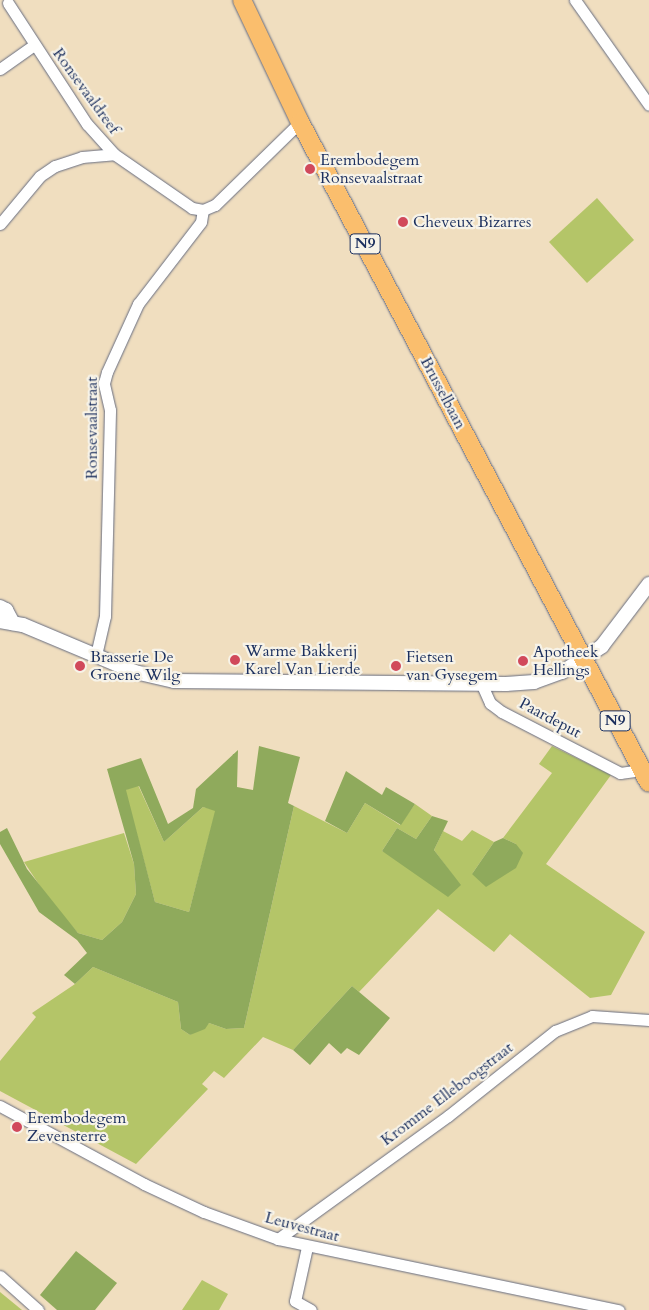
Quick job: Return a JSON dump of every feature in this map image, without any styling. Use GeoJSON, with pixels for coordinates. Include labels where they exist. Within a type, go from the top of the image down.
{"type":"FeatureCollection","features":[{"type":"Feature","properties":{"kind":"main road","name":"Brusselbaan"},"geometry":{"type":"LineString","coordinates":[[247,2],[300,122],[645,776]]}},
{"type":"Feature","properties":{"kind":"street"},"geometry":{"type":"LineString","coordinates":[[575,0],[649,105]]}},
{"type":"Feature","properties":{"kind":"street","name":"Ronsevaaldreef"},"geometry":{"type":"LineString","coordinates":[[8,3],[87,124],[114,154],[192,208],[203,210]]}},
{"type":"Feature","properties":{"kind":"street","name":"Ronsevaaldreef"},"geometry":{"type":"LineString","coordinates":[[0,68],[34,45]]}},
{"type":"Feature","properties":{"kind":"street"},"geometry":{"type":"LineString","coordinates":[[203,210],[215,206],[300,122]]}},
{"type":"Feature","properties":{"kind":"street","name":"Ronsevaaldreef"},"geometry":{"type":"LineString","coordinates":[[0,224],[40,176],[55,166],[82,158],[114,154]]}},
{"type":"Feature","properties":{"kind":"street","name":"Ronsevaalstraat"},"geometry":{"type":"LineString","coordinates":[[96,655],[105,616],[110,410],[104,383],[106,372],[138,304],[201,222],[203,210]]}},
{"type":"Feature","properties":{"kind":"street"},"geometry":{"type":"LineString","coordinates":[[0,607],[6,610],[6,622],[142,674],[174,681],[482,684],[534,682],[562,672],[602,646],[649,584]]}},
{"type":"Feature","properties":{"kind":"street","name":"Paardeput"},"geometry":{"type":"LineString","coordinates":[[482,684],[490,703],[502,712],[620,774],[645,776]]}},
{"type":"Feature","properties":{"kind":"street","name":"Kromme Elleboogstraat"},"geometry":{"type":"LineString","coordinates":[[278,1239],[448,1116],[556,1031],[592,1016],[649,1020]]}},
{"type":"Feature","properties":{"kind":"street","name":"Leuvestraat"},"geometry":{"type":"LineString","coordinates":[[0,1106],[144,1184],[204,1212],[278,1239],[307,1247],[619,1310]]}},
{"type":"Feature","properties":{"kind":"street"},"geometry":{"type":"LineString","coordinates":[[307,1247],[295,1301],[311,1310]]}},
{"type":"Feature","properties":{"kind":"street"},"geometry":{"type":"LineString","coordinates":[[0,1276],[38,1310]]}},
{"type":"Feature","properties":{"kind":"green space"},"geometry":{"type":"Polygon","coordinates":[[[597,198],[634,240],[587,283],[549,242],[597,198]]]}},
{"type":"Feature","properties":{"kind":"green space"},"geometry":{"type":"Polygon","coordinates":[[[259,746],[300,757],[288,803],[294,806],[244,1028],[226,1029],[209,1023],[205,1029],[190,1035],[181,1029],[178,1002],[93,967],[75,984],[64,975],[87,953],[77,940],[39,912],[0,844],[0,832],[7,828],[27,869],[78,933],[102,940],[122,922],[136,894],[134,864],[107,769],[141,758],[168,824],[193,808],[196,789],[238,750],[237,787],[253,790],[259,746]],[[139,786],[126,790],[155,902],[189,912],[215,811],[203,807],[164,842],[139,786]]]}},
{"type":"Feature","properties":{"kind":"green space"},"geometry":{"type":"Polygon","coordinates":[[[552,746],[611,775],[546,864],[645,932],[611,995],[590,998],[510,934],[494,952],[438,909],[359,992],[352,986],[293,1050],[263,1037],[224,1078],[214,1071],[202,1084],[208,1089],[136,1164],[0,1091],[0,1061],[36,1017],[32,1013],[75,984],[93,967],[178,1002],[181,1029],[190,1035],[209,1023],[226,1029],[244,1028],[294,806],[347,833],[365,803],[400,825],[415,804],[432,816],[416,839],[397,828],[382,851],[460,885],[434,850],[443,831],[462,841],[472,830],[494,842],[472,874],[516,844],[503,838],[552,773],[539,764],[552,746]]]}},
{"type":"Feature","properties":{"kind":"green space"},"geometry":{"type":"Polygon","coordinates":[[[346,771],[382,795],[386,787],[415,804],[401,825],[365,803],[347,833],[325,821],[346,771]]]}},
{"type":"Feature","properties":{"kind":"green space"},"geometry":{"type":"Polygon","coordinates":[[[138,785],[164,842],[203,807],[216,810],[189,912],[155,902],[125,790],[138,785]]]}},
{"type":"Feature","properties":{"kind":"green space"},"geometry":{"type":"Polygon","coordinates":[[[432,816],[448,821],[434,850],[461,885],[448,897],[382,851],[397,828],[416,839],[432,816]]]}},
{"type":"Feature","properties":{"kind":"green space"},"geometry":{"type":"Polygon","coordinates":[[[124,833],[134,864],[136,894],[122,922],[102,940],[78,933],[52,904],[24,862],[124,833]]]}},
{"type":"Feature","properties":{"kind":"green space"},"geometry":{"type":"Polygon","coordinates":[[[503,838],[516,844],[523,853],[516,868],[486,887],[472,874],[494,842],[503,838]]]}},
{"type":"Feature","properties":{"kind":"green space"},"geometry":{"type":"Polygon","coordinates":[[[352,986],[390,1018],[359,1055],[347,1048],[341,1054],[329,1043],[310,1065],[293,1050],[352,986]]]}},
{"type":"Feature","properties":{"kind":"green space"},"geometry":{"type":"Polygon","coordinates":[[[76,1251],[117,1283],[95,1310],[57,1310],[40,1295],[76,1251]]]}},
{"type":"Feature","properties":{"kind":"green space"},"geometry":{"type":"Polygon","coordinates":[[[202,1280],[228,1294],[219,1310],[182,1310],[202,1280]]]}},
{"type":"Feature","properties":{"kind":"green space"},"geometry":{"type":"Polygon","coordinates":[[[0,1292],[22,1310],[0,1310],[0,1292]]]}},
{"type":"Feature","properties":{"kind":"place","name":"Erembodegem Ronsevaalstraat"},"geometry":{"type":"Point","coordinates":[310,169]}},
{"type":"Feature","properties":{"kind":"place","name":"Cheveux Bizarres"},"geometry":{"type":"Point","coordinates":[403,222]}},
{"type":"Feature","properties":{"kind":"place","name":"Warme Bakkerij Karel Van Lierde"},"geometry":{"type":"Point","coordinates":[235,660]}},
{"type":"Feature","properties":{"kind":"place","name":"Apotheek Hellings"},"geometry":{"type":"Point","coordinates":[523,661]}},
{"type":"Feature","properties":{"kind":"place","name":"Brasserie De Groene Wilg"},"geometry":{"type":"Point","coordinates":[80,666]}},
{"type":"Feature","properties":{"kind":"place","name":"Fietsen van Gysegem"},"geometry":{"type":"Point","coordinates":[396,666]}},
{"type":"Feature","properties":{"kind":"place","name":"Erembodegem Zevensterre"},"geometry":{"type":"Point","coordinates":[17,1127]}}]}
